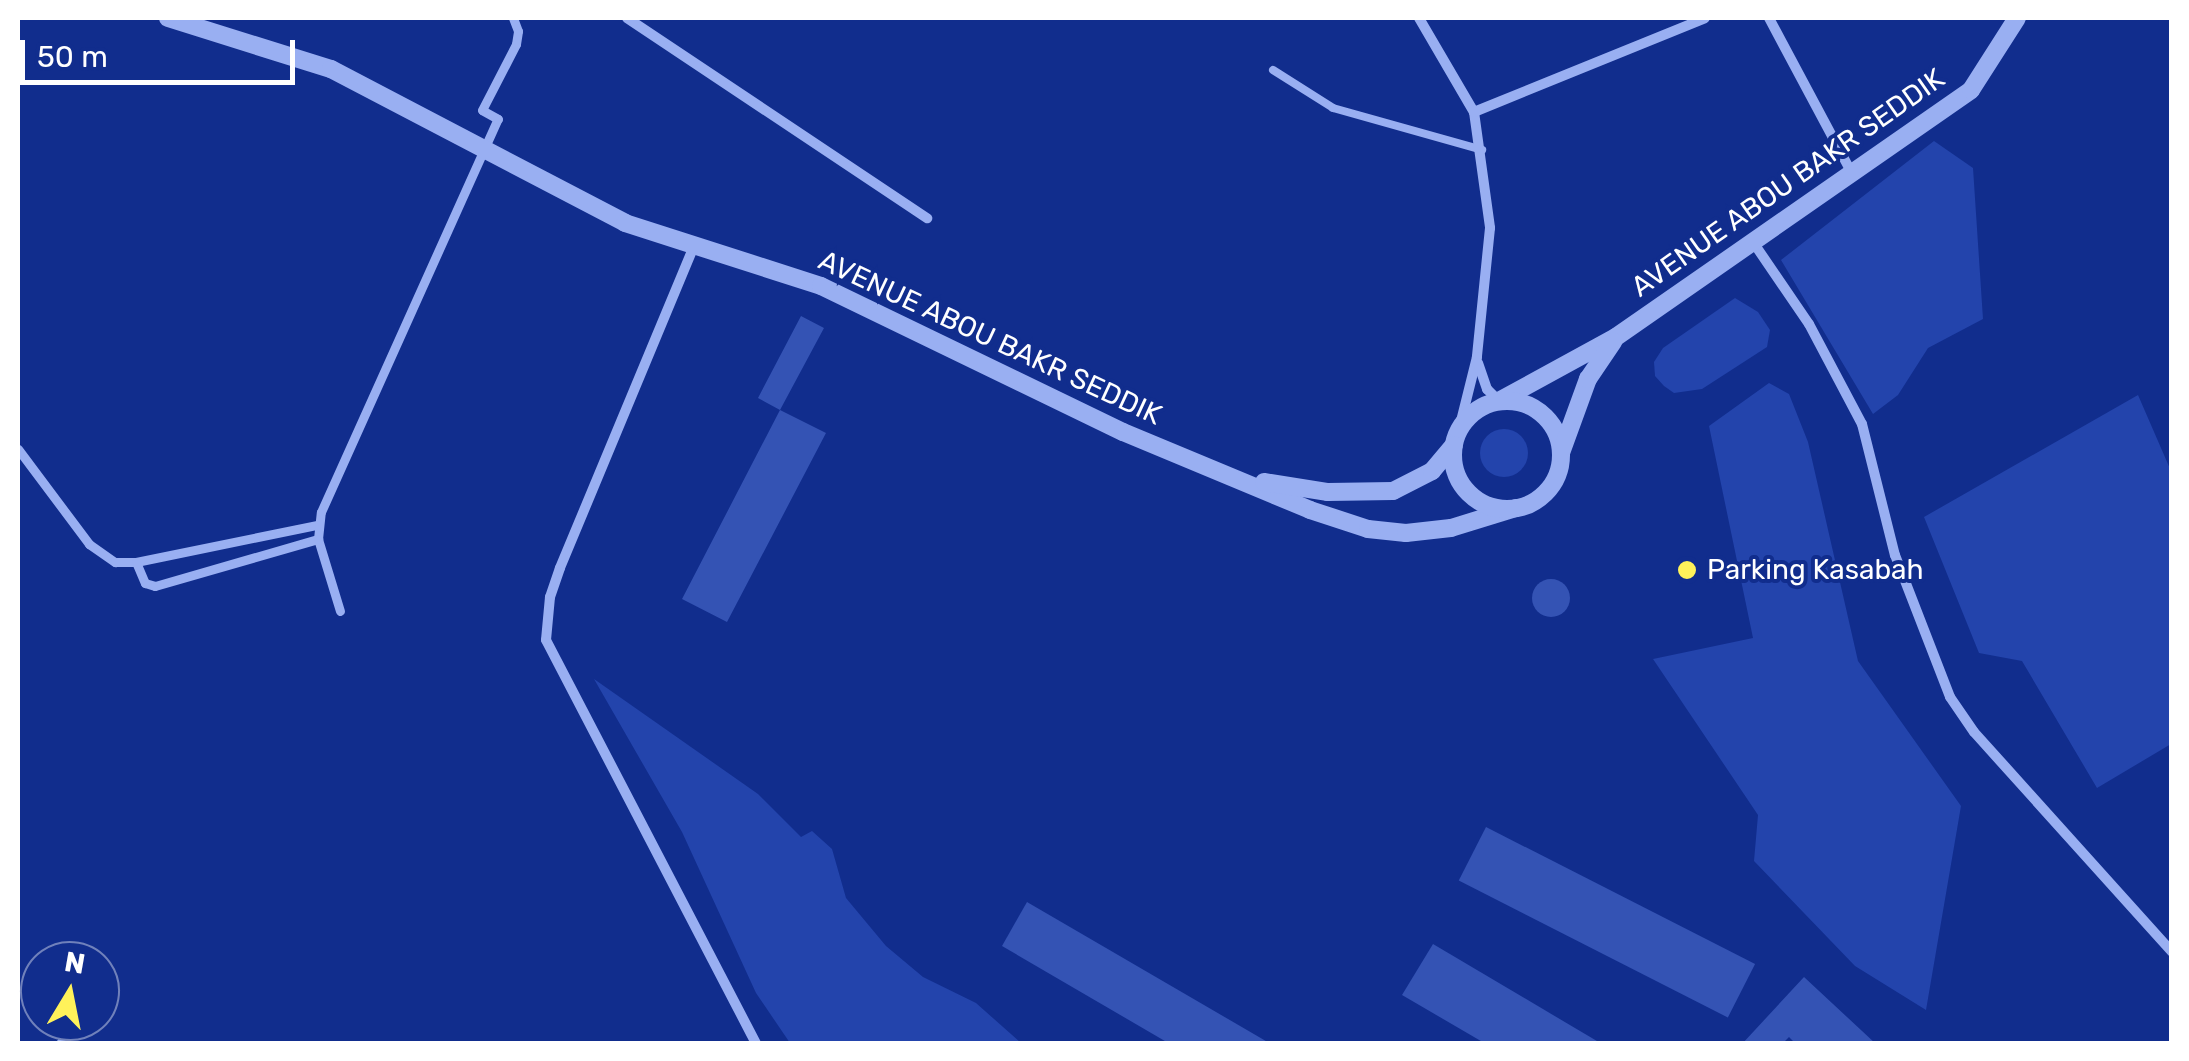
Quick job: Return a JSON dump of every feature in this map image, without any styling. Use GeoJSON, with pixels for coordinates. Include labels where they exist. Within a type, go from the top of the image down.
{"type":"FeatureCollection","features":[{"type":"Feature","properties":{"kind":"street","name":"AVENUE ABOU BAKR SEDDIK"},"geometry":{"type":"LineString","coordinates":[[168,18],[331,69],[483,145],[570,198],[694,246],[821,286],[1123,432],[1238,478]]}},
{"type":"Feature","properties":{"kind":"street"},"geometry":{"type":"LineString","coordinates":[[340,612],[317,525],[483,145],[498,119],[482,110],[518,38],[513,18]]}},
{"type":"Feature","properties":{"kind":"street"},"geometry":{"type":"LineString","coordinates":[[627,18],[926,218]]}},
{"type":"Feature","properties":{"kind":"street"},"geometry":{"type":"LineString","coordinates":[[1419,18],[1474,112],[1490,228],[1477,357],[1456,437],[1458,478],[1468,492],[1498,508],[1516,508]]}},
{"type":"Feature","properties":{"kind":"street"},"geometry":{"type":"LineString","coordinates":[[1474,112],[1705,18]]}},
{"type":"Feature","properties":{"kind":"street"},"geometry":{"type":"LineString","coordinates":[[1769,18],[1853,176]]}},
{"type":"Feature","properties":{"kind":"street","name":"AVENUE ABOU BAKR SEDDIK"},"geometry":{"type":"LineString","coordinates":[[1500,401],[1616,337],[1853,176],[1971,90],[2018,18]]}},
{"type":"Feature","properties":{"kind":"street"},"geometry":{"type":"LineString","coordinates":[[1752,242],[1809,324],[1862,424],[1895,555],[1950,697],[1974,732],[2172,952]]}},
{"type":"Feature","properties":{"kind":"street"},"geometry":{"type":"LineString","coordinates":[[694,246],[555,583],[546,640],[756,1044]]}},
{"type":"Feature","properties":{"kind":"street"},"geometry":{"type":"LineString","coordinates":[[1238,478],[1368,530],[1406,533],[1451,528],[1516,508],[1548,489],[1588,379],[1616,337]]}},
{"type":"Feature","properties":{"kind":"street"},"geometry":{"type":"LineString","coordinates":[[1477,357],[1487,390],[1500,401],[1534,408],[1548,420],[1560,455]]}},
{"type":"Feature","properties":{"kind":"street"},"geometry":{"type":"LineString","coordinates":[[1238,478],[1328,492],[1380,493],[1414,484],[1470,416],[1500,401]]}},
{"type":"Feature","properties":{"kind":"street"},"geometry":{"type":"LineString","coordinates":[[18,449],[96,552],[115,562],[136,562],[317,525]]}},
{"type":"Feature","properties":{"kind":"street"},"geometry":{"type":"LineString","coordinates":[[136,562],[145,583],[155,586],[318,538]]}},
{"type":"Feature","properties":{"kind":"lane"},"geometry":{"type":"LineString","coordinates":[[1273,70],[1333,108],[1482,150]]}},
{"type":"Feature","properties":{"kind":"shaded area"},"geometry":{"type":"Polygon","coordinates":[[[1934,141],[1973,168],[1983,319],[1928,348],[1898,395],[1873,414],[1781,260],[1934,141]]]}},
{"type":"Feature","properties":{"kind":"shaded area"},"geometry":{"type":"Polygon","coordinates":[[[1735,298],[1758,312],[1770,330],[1767,347],[1702,389],[1674,393],[1664,386],[1655,376],[1654,362],[1663,348],[1735,298]]]}},
{"type":"Feature","properties":{"kind":"shaded area"},"geometry":{"type":"Polygon","coordinates":[[[1769,383],[1789,394],[1808,442],[1858,661],[1961,806],[1926,1010],[1855,966],[1754,861],[1758,815],[1653,659],[1753,638],[1709,426],[1769,383]]]}},
{"type":"Feature","properties":{"kind":"shaded area"},"geometry":{"type":"Polygon","coordinates":[[[2138,395],[2171,471],[2171,744],[2097,788],[2022,661],[1979,653],[1924,517],[2138,395]]]}},
{"type":"Feature","properties":{"kind":"shaded area"},"geometry":{"type":"Polygon","coordinates":[[[1504,429],[1521,436],[1528,453],[1521,470],[1504,477],[1487,470],[1480,453],[1487,436],[1504,429]]]}},
{"type":"Feature","properties":{"kind":"shaded area"},"geometry":{"type":"Polygon","coordinates":[[[594,679],[758,794],[801,837],[812,831],[832,849],[846,898],[886,946],[923,977],[976,1003],[1021,1043],[790,1043],[756,993],[682,832],[594,679]]]}},
{"type":"Feature","properties":{"kind":"building"},"geometry":{"type":"Polygon","coordinates":[[[801,316],[824,328],[780,410],[758,398],[801,316]]]}},
{"type":"Feature","properties":{"kind":"building"},"geometry":{"type":"Polygon","coordinates":[[[780,410],[826,433],[727,622],[682,599],[780,410]]]}},
{"type":"Feature","properties":{"kind":"building"},"geometry":{"type":"Polygon","coordinates":[[[1551,579],[1564,585],[1570,598],[1564,611],[1551,617],[1538,611],[1532,598],[1538,585],[1551,579]]]}},
{"type":"Feature","properties":{"kind":"building"},"geometry":{"type":"Polygon","coordinates":[[[1486,827],[1755,964],[1728,1018],[1459,880],[1486,827]]]}},
{"type":"Feature","properties":{"kind":"building"},"geometry":{"type":"Polygon","coordinates":[[[1027,902],[1271,1044],[1170,1044],[1002,946],[1027,902]]]}},
{"type":"Feature","properties":{"kind":"building"},"geometry":{"type":"Polygon","coordinates":[[[1433,944],[1602,1044],[1486,1044],[1402,995],[1433,944]]]}},
{"type":"Feature","properties":{"kind":"building"},"geometry":{"type":"Polygon","coordinates":[[[1804,977],[1876,1044],[1796,1044],[1789,1037],[1782,1044],[1742,1044],[1804,977]]]}},
{"type":"Feature","properties":{"kind":"place","name":"Parking Kasabah"},"geometry":{"type":"Point","coordinates":[1687,570]}}]}
